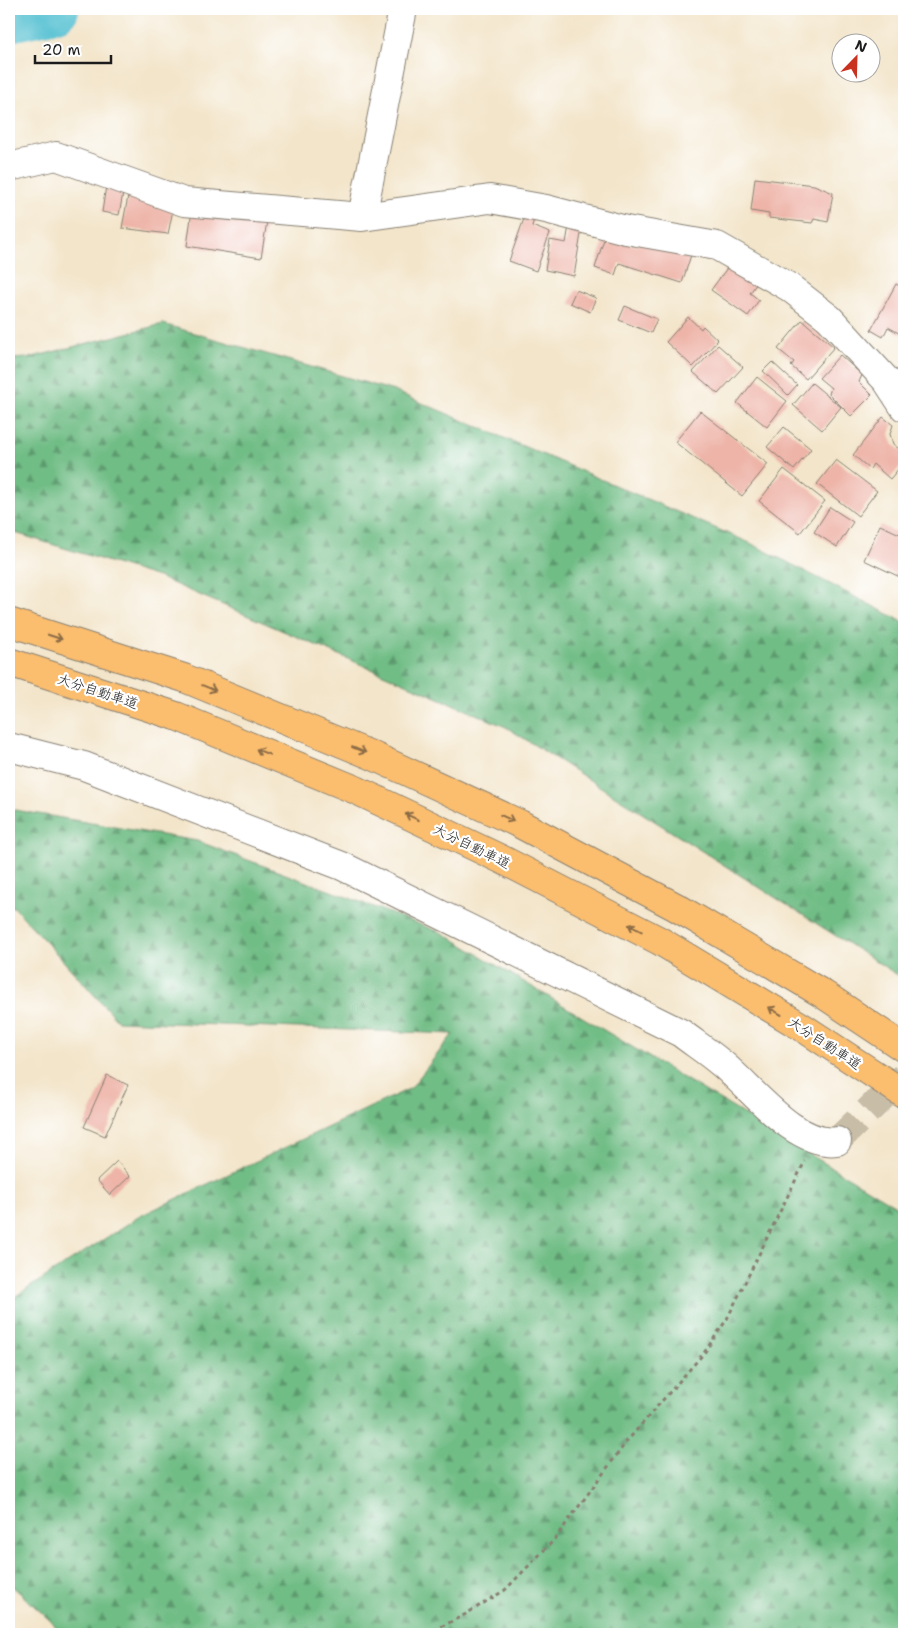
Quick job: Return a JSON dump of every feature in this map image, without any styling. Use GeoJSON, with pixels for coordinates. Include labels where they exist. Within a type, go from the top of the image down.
{"type":"FeatureCollection","features":[{"type":"Feature","properties":{"kind":"highway"},"geometry":{"type":"LineString","coordinates":[[9,622],[184,678],[371,755],[520,824],[676,907],[823,994],[904,1048]]}},
{"type":"Feature","properties":{"kind":"highway","name":"大分自動車道"},"geometry":{"type":"LineString","coordinates":[[9,662],[176,716],[356,790],[503,860],[660,941],[802,1028],[904,1094]]}},
{"type":"Feature","properties":{"kind":"street"},"geometry":{"type":"LineString","coordinates":[[362,217],[403,9]]}},
{"type":"Feature","properties":{"kind":"street"},"geometry":{"type":"LineString","coordinates":[[9,167],[56,156],[184,202],[362,217],[490,200],[546,209],[626,230],[717,246],[788,287],[829,318],[887,381],[904,407]]}},
{"type":"Feature","properties":{"kind":"street"},"geometry":{"type":"LineString","coordinates":[[9,747],[84,766],[342,866],[681,1033],[722,1063],[787,1125],[826,1140]]}},
{"type":"Feature","properties":{"kind":"path"},"geometry":{"type":"LineString","coordinates":[[427,1634],[466,1614],[506,1590],[554,1540],[627,1440],[704,1353],[727,1319],[826,1140]]}},
{"type":"Feature","properties":{"kind":"green space"},"geometry":{"type":"Polygon","coordinates":[[[163,324],[394,391],[750,543],[904,622],[904,979],[506,727],[158,577],[9,531],[9,359],[29,358],[163,324]]]}},
{"type":"Feature","properties":{"kind":"green space"},"geometry":{"type":"Polygon","coordinates":[[[9,809],[197,841],[443,933],[904,1211],[904,1634],[61,1634],[53,1623],[9,1583],[9,1311],[16,1296],[140,1216],[411,1088],[453,1034],[118,1021],[14,907],[9,906],[9,809]]]}},
{"type":"Feature","properties":{"kind":"building"},"geometry":{"type":"Polygon","coordinates":[[[755,178],[814,185],[833,193],[828,222],[814,219],[812,223],[769,218],[769,214],[751,211],[755,178]]]}},
{"type":"Feature","properties":{"kind":"building"},"geometry":{"type":"Polygon","coordinates":[[[107,179],[125,182],[119,215],[102,212],[107,179]]]}},
{"type":"Feature","properties":{"kind":"building"},"geometry":{"type":"Polygon","coordinates":[[[130,186],[174,205],[168,234],[122,228],[130,186]]]}},
{"type":"Feature","properties":{"kind":"building"},"geometry":{"type":"Polygon","coordinates":[[[192,210],[267,221],[261,258],[187,246],[192,210]]]}},
{"type":"Feature","properties":{"kind":"building"},"geometry":{"type":"Polygon","coordinates":[[[526,213],[535,216],[532,226],[550,233],[536,271],[509,261],[526,213]]]}},
{"type":"Feature","properties":{"kind":"building"},"geometry":{"type":"Polygon","coordinates":[[[569,226],[582,228],[574,276],[545,270],[550,240],[566,243],[569,226]]]}},
{"type":"Feature","properties":{"kind":"building"},"geometry":{"type":"Polygon","coordinates":[[[605,236],[637,246],[639,238],[691,255],[682,283],[619,263],[615,275],[595,268],[605,236]]]}},
{"type":"Feature","properties":{"kind":"building"},"geometry":{"type":"Polygon","coordinates":[[[730,264],[757,283],[750,293],[759,300],[748,316],[711,290],[730,264]]]}},
{"type":"Feature","properties":{"kind":"building"},"geometry":{"type":"Polygon","coordinates":[[[896,284],[904,288],[904,336],[888,327],[883,337],[871,330],[896,284]]]}},
{"type":"Feature","properties":{"kind":"building"},"geometry":{"type":"Polygon","coordinates":[[[576,290],[596,298],[590,312],[570,303],[576,290]]]}},
{"type":"Feature","properties":{"kind":"building"},"geometry":{"type":"Polygon","coordinates":[[[625,306],[657,319],[651,333],[619,320],[625,306]]]}},
{"type":"Feature","properties":{"kind":"building"},"geometry":{"type":"Polygon","coordinates":[[[688,317],[701,329],[703,326],[718,340],[693,367],[666,342],[688,317]]]}},
{"type":"Feature","properties":{"kind":"building"},"geometry":{"type":"Polygon","coordinates":[[[802,320],[834,347],[806,379],[791,366],[794,362],[778,349],[802,320]]]}},
{"type":"Feature","properties":{"kind":"building"},"geometry":{"type":"Polygon","coordinates":[[[718,345],[743,367],[718,394],[693,372],[718,345]]]}},
{"type":"Feature","properties":{"kind":"building"},"geometry":{"type":"Polygon","coordinates":[[[840,355],[862,375],[859,382],[872,395],[851,416],[829,394],[831,388],[819,378],[840,355]]]}},
{"type":"Feature","properties":{"kind":"building"},"geometry":{"type":"Polygon","coordinates":[[[772,362],[797,385],[788,395],[763,371],[772,362]]]}},
{"type":"Feature","properties":{"kind":"building"},"geometry":{"type":"Polygon","coordinates":[[[757,377],[787,401],[767,427],[737,403],[757,377]]]}},
{"type":"Feature","properties":{"kind":"building"},"geometry":{"type":"Polygon","coordinates":[[[812,383],[841,407],[822,430],[793,405],[812,383]]]}},
{"type":"Feature","properties":{"kind":"building"},"geometry":{"type":"Polygon","coordinates":[[[700,411],[768,464],[742,496],[675,442],[700,411]]]}},
{"type":"Feature","properties":{"kind":"building"},"geometry":{"type":"Polygon","coordinates":[[[883,417],[893,425],[890,434],[893,444],[904,453],[904,462],[890,479],[873,464],[870,469],[853,455],[883,417]]]}},
{"type":"Feature","properties":{"kind":"building"},"geometry":{"type":"Polygon","coordinates":[[[784,427],[811,449],[794,470],[767,447],[784,427]]]}},
{"type":"Feature","properties":{"kind":"building"},"geometry":{"type":"Polygon","coordinates":[[[836,460],[877,491],[858,516],[817,484],[836,460]]]}},
{"type":"Feature","properties":{"kind":"building"},"geometry":{"type":"Polygon","coordinates":[[[784,469],[825,501],[800,533],[759,501],[784,469]]]}},
{"type":"Feature","properties":{"kind":"building"},"geometry":{"type":"Polygon","coordinates":[[[830,507],[853,522],[837,547],[814,532],[830,507]]]}},
{"type":"Feature","properties":{"kind":"building"},"geometry":{"type":"Polygon","coordinates":[[[880,525],[904,536],[904,579],[864,560],[880,525]]]}},
{"type":"Feature","properties":{"kind":"building"},"geometry":{"type":"Polygon","coordinates":[[[107,1075],[128,1085],[105,1136],[84,1127],[107,1075]]]}},
{"type":"Feature","properties":{"kind":"building"},"geometry":{"type":"Polygon","coordinates":[[[117,1161],[130,1176],[110,1195],[97,1180],[117,1161]]]}},
{"type":"Feature","properties":{"kind":"waterway"},"geometry":{"type":"LineString","coordinates":[[9,19],[56,9]]}},
{"type":"Feature","properties":{"kind":"tunnel"},"geometry":{"type":"LineString","coordinates":[[837,1141],[904,1076]]}}]}
